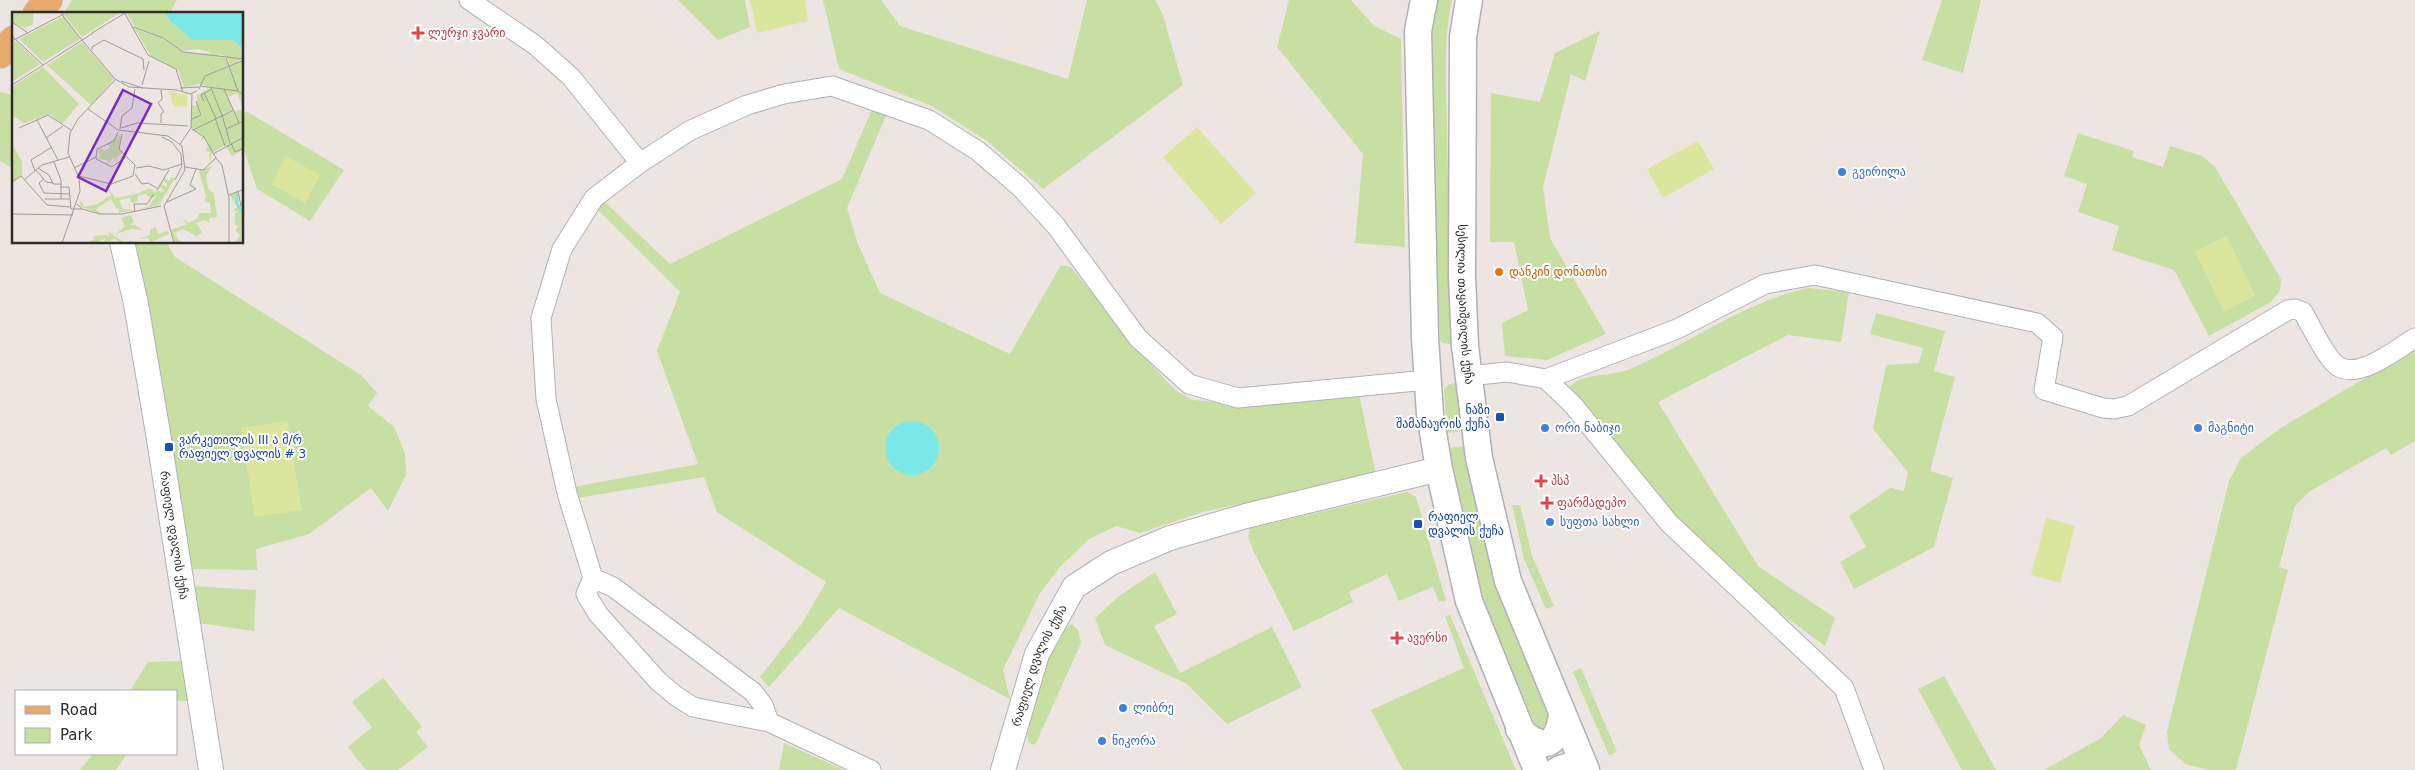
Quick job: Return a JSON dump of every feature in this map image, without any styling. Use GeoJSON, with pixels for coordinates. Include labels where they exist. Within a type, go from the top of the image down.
{"type":"FeatureCollection","features":[{"type":"Feature","properties":{"kind":"main road"},"geometry":{"type":"LineString","coordinates":[[1424,0],[1418,31],[1425,338],[1427,380],[1439,469],[1469,601],[1537,770]]}},
{"type":"Feature","properties":{"kind":"main road","name":"სესილია თაყაიშვილის ქუჩა"},"geometry":{"type":"LineString","coordinates":[[1470,0],[1462,46],[1462,268],[1465,346],[1480,458],[1508,580],[1586,770]]}},
{"type":"Feature","properties":{"kind":"main road"},"geometry":{"type":"LineString","coordinates":[[1425,338],[1436,353],[1444,356],[1455,354],[1465,346]]}},
{"type":"Feature","properties":{"kind":"main road"},"geometry":{"type":"LineString","coordinates":[[1427,380],[1468,376]]}},
{"type":"Feature","properties":{"kind":"main road"},"geometry":{"type":"LineString","coordinates":[[1519,729],[1530,740],[1538,744],[1548,743],[1560,731],[1562,714]]}},
{"type":"Feature","properties":{"kind":"main road"},"geometry":{"type":"LineString","coordinates":[[1558,770],[1566,766],[1576,765],[1586,770]]}},
{"type":"Feature","properties":{"kind":"street"},"geometry":{"type":"LineString","coordinates":[[469,0],[535,45],[571,76],[640,164]]}},
{"type":"Feature","properties":{"kind":"street"},"geometry":{"type":"LineString","coordinates":[[871,770],[769,722],[694,706],[664,686],[598,614],[586,594],[593,578],[567,493],[546,399],[542,318],[562,249],[594,198],[640,164],[689,131],[747,104],[784,94],[832,86],[929,120],[978,151],[1020,187],[1056,226],[1138,338],[1189,384],[1238,398],[1427,380]]}},
{"type":"Feature","properties":{"kind":"street","name":"რაფიელ დვალის ქუჩა"},"geometry":{"type":"LineString","coordinates":[[122,244],[136,304],[158,433],[211,770]]}},
{"type":"Feature","properties":{"kind":"street"},"geometry":{"type":"LineString","coordinates":[[1546,380],[1677,329],[1765,284],[1815,275],[2037,323],[2053,337],[2044,390],[2114,410],[2128,406],[2288,310],[2302,312],[2333,362],[2343,370],[2360,370],[2415,338]]}},
{"type":"Feature","properties":{"kind":"street"},"geometry":{"type":"LineString","coordinates":[[1468,376],[1507,372],[1546,380],[1573,405],[1669,524],[1844,688],[1874,770]]}},
{"type":"Feature","properties":{"kind":"street","name":"რაფიელ დვალის ქუჩა"},"geometry":{"type":"LineString","coordinates":[[1003,770],[1037,654],[1074,587],[1111,563],[1170,538],[1246,516],[1439,469]]}},
{"type":"Feature","properties":{"kind":"street"},"geometry":{"type":"LineString","coordinates":[[593,578],[613,587],[753,692],[763,705],[769,722]]}},
{"type":"Feature","properties":{"kind":"green space"},"geometry":{"type":"Polygon","coordinates":[[[72,0],[177,0],[170,12],[66,12],[72,0]]]}},
{"type":"Feature","properties":{"kind":"green space"},"geometry":{"type":"Polygon","coordinates":[[[678,0],[745,0],[750,27],[718,40],[678,0]]]}},
{"type":"Feature","properties":{"kind":"green space"},"geometry":{"type":"Polygon","coordinates":[[[750,0],[805,0],[808,21],[757,33],[750,0]]]}},
{"type":"Feature","properties":{"kind":"green space"},"geometry":{"type":"Polygon","coordinates":[[[823,0],[881,0],[900,26],[1068,79],[1087,0],[1155,0],[1163,15],[1183,85],[1043,189],[987,141],[932,106],[839,69],[823,0]]]}},
{"type":"Feature","properties":{"kind":"green space"},"geometry":{"type":"Polygon","coordinates":[[[1289,0],[1351,0],[1374,26],[1401,39],[1405,247],[1355,243],[1363,154],[1277,47],[1289,0]]]}},
{"type":"Feature","properties":{"kind":"green space"},"geometry":{"type":"Polygon","coordinates":[[[1435,0],[1452,0],[1447,31],[1446,78],[1450,232],[1456,339],[1450,344],[1443,343],[1440,340],[1429,30],[1435,0]]]}},
{"type":"Feature","properties":{"kind":"green space"},"geometry":{"type":"Polygon","coordinates":[[[1942,0],[1981,0],[1963,73],[1922,60],[1942,0]]]}},
{"type":"Feature","properties":{"kind":"green space"},"geometry":{"type":"Polygon","coordinates":[[[1600,31],[1585,81],[1571,74],[1543,187],[1550,238],[1606,334],[1547,360],[1505,356],[1502,323],[1528,310],[1514,242],[1490,242],[1491,93],[1540,102],[1555,53],[1600,31]]]}},
{"type":"Feature","properties":{"kind":"green space"},"geometry":{"type":"Polygon","coordinates":[[[0,92],[12,95],[12,168],[0,161],[0,92]]]}},
{"type":"Feature","properties":{"kind":"green space"},"geometry":{"type":"Polygon","coordinates":[[[873,107],[887,113],[847,208],[858,244],[880,293],[1010,354],[1061,265],[1071,267],[1135,347],[1175,390],[1192,400],[1260,405],[1359,394],[1376,475],[1203,512],[1140,533],[1116,526],[1089,539],[1060,567],[1040,593],[1003,670],[1010,699],[839,608],[769,687],[760,677],[803,622],[826,582],[717,512],[704,477],[577,498],[573,487],[698,464],[657,351],[680,292],[598,210],[605,202],[670,264],[842,179],[873,107]]]}},
{"type":"Feature","properties":{"kind":"green space"},"geometry":{"type":"Polygon","coordinates":[[[246,111],[344,170],[310,221],[257,189],[244,145],[244,117],[246,111]]]}},
{"type":"Feature","properties":{"kind":"green space"},"geometry":{"type":"Polygon","coordinates":[[[1197,127],[1256,193],[1221,224],[1163,157],[1197,127]]]}},
{"type":"Feature","properties":{"kind":"green space"},"geometry":{"type":"Polygon","coordinates":[[[2078,133],[2134,151],[2132,157],[2163,167],[2170,146],[2202,156],[2215,167],[2281,279],[2280,291],[2271,302],[2209,336],[2174,270],[2112,250],[2119,226],[2078,212],[2087,184],[2064,176],[2078,133]]]}},
{"type":"Feature","properties":{"kind":"green space"},"geometry":{"type":"Polygon","coordinates":[[[1698,141],[1714,169],[1663,198],[1647,169],[1698,141]]]}},
{"type":"Feature","properties":{"kind":"green space"},"geometry":{"type":"Polygon","coordinates":[[[286,156],[320,175],[305,203],[271,184],[286,156]]]}},
{"type":"Feature","properties":{"kind":"green space"},"geometry":{"type":"Polygon","coordinates":[[[2227,236],[2255,296],[2224,312],[2195,251],[2227,236]]]}},
{"type":"Feature","properties":{"kind":"green space"},"geometry":{"type":"Polygon","coordinates":[[[130,244],[168,244],[175,257],[361,375],[377,393],[368,406],[394,427],[405,453],[406,475],[388,511],[371,488],[309,534],[256,549],[257,570],[190,569],[130,244]]]}},
{"type":"Feature","properties":{"kind":"green space"},"geometry":{"type":"Polygon","coordinates":[[[1808,288],[1849,292],[1841,342],[1788,335],[1658,402],[1758,566],[1835,618],[1825,646],[1722,570],[1688,533],[1569,387],[1582,379],[1630,369],[1739,313],[1784,294],[1808,288]]]}},
{"type":"Feature","properties":{"kind":"green space"},"geometry":{"type":"Polygon","coordinates":[[[1876,313],[1945,331],[1934,371],[1955,377],[1930,471],[1953,478],[1934,547],[1854,589],[1840,562],[1866,547],[1849,516],[1890,488],[1904,491],[1908,472],[1873,429],[1886,365],[1919,363],[1923,348],[1870,334],[1876,313]]]}},
{"type":"Feature","properties":{"kind":"green space"},"geometry":{"type":"Polygon","coordinates":[[[2413,350],[2415,354],[2415,441],[2391,455],[2386,448],[2310,491],[2295,506],[2279,567],[2288,570],[2236,770],[2209,770],[2185,764],[2169,749],[2167,732],[2229,481],[2241,458],[2279,429],[2413,350]]]}},
{"type":"Feature","properties":{"kind":"green space"},"geometry":{"type":"Polygon","coordinates":[[[1455,383],[1459,386],[1463,431],[1447,433],[1444,390],[1448,385],[1455,383]]]}},
{"type":"Feature","properties":{"kind":"green space"},"geometry":{"type":"Polygon","coordinates":[[[287,421],[302,510],[255,517],[241,428],[287,421]]]}},
{"type":"Feature","properties":{"kind":"green space"},"geometry":{"type":"Polygon","coordinates":[[[1465,446],[1484,538],[1497,580],[1553,716],[1551,724],[1542,728],[1536,727],[1491,620],[1465,535],[1449,448],[1465,446]]]}},
{"type":"Feature","properties":{"kind":"green space"},"geometry":{"type":"Polygon","coordinates":[[[1407,492],[1416,497],[1446,601],[1439,602],[1433,587],[1399,601],[1387,574],[1349,592],[1353,602],[1294,631],[1253,550],[1248,537],[1250,528],[1407,492]]]}},
{"type":"Feature","properties":{"kind":"green space"},"geometry":{"type":"Polygon","coordinates":[[[1512,505],[1520,505],[1532,556],[1554,606],[1546,609],[1524,559],[1512,505]]]}},
{"type":"Feature","properties":{"kind":"green space"},"geometry":{"type":"Polygon","coordinates":[[[2046,518],[2075,526],[2060,583],[2031,575],[2046,518]]]}},
{"type":"Feature","properties":{"kind":"green space"},"geometry":{"type":"Polygon","coordinates":[[[1155,572],[1177,614],[1154,626],[1180,673],[1272,627],[1302,687],[1227,724],[1187,684],[1105,645],[1095,618],[1118,597],[1155,572]]]}},
{"type":"Feature","properties":{"kind":"green space"},"geometry":{"type":"Polygon","coordinates":[[[192,586],[256,590],[254,631],[198,623],[192,586]]]}},
{"type":"Feature","properties":{"kind":"green space"},"geometry":{"type":"Polygon","coordinates":[[[1450,615],[1516,770],[1403,770],[1371,710],[1464,668],[1445,616],[1450,615]]]}},
{"type":"Feature","properties":{"kind":"green space"},"geometry":{"type":"Polygon","coordinates":[[[1072,624],[1078,630],[1081,643],[1035,745],[1030,743],[1027,737],[1042,675],[1055,644],[1063,632],[1072,624]]]}},
{"type":"Feature","properties":{"kind":"green space"},"geometry":{"type":"Polygon","coordinates":[[[185,661],[188,701],[178,701],[178,690],[131,690],[148,662],[185,661]]]}},
{"type":"Feature","properties":{"kind":"green space"},"geometry":{"type":"Polygon","coordinates":[[[1581,668],[1617,752],[1609,755],[1573,672],[1581,668]]]}},
{"type":"Feature","properties":{"kind":"green space"},"geometry":{"type":"Polygon","coordinates":[[[1944,676],[1996,770],[1962,770],[1918,689],[1944,676]]]}},
{"type":"Feature","properties":{"kind":"green space"},"geometry":{"type":"Polygon","coordinates":[[[383,678],[422,727],[416,732],[428,747],[398,770],[366,770],[348,747],[372,727],[352,702],[383,678]]]}},
{"type":"Feature","properties":{"kind":"green space"},"geometry":{"type":"Polygon","coordinates":[[[2123,715],[2146,725],[2139,745],[2151,770],[2044,770],[2101,738],[2123,715]]]}},
{"type":"Feature","properties":{"kind":"green space"},"geometry":{"type":"Polygon","coordinates":[[[784,743],[844,770],[779,770],[784,743]]]}},
{"type":"Feature","properties":{"kind":"green space"},"geometry":{"type":"Polygon","coordinates":[[[92,755],[126,755],[116,770],[80,770],[92,755]]]}},
{"type":"Feature","properties":{"kind":"water"},"geometry":{"type":"Polygon","coordinates":[[[912,421],[922,423],[931,429],[937,438],[939,448],[937,458],[931,467],[922,473],[912,475],[902,473],[893,467],[887,458],[885,448],[887,438],[893,429],[902,423],[912,421]]]}},
{"type":"Feature","properties":{"kind":"place","name":"ლურჯი ჯვარი"},"geometry":{"type":"Point","coordinates":[418,33]}},
{"type":"Feature","properties":{"kind":"place","name":"გვირილა"},"geometry":{"type":"Point","coordinates":[1842,172]}},
{"type":"Feature","properties":{"kind":"place","name":"დანკინ დონათსი"},"geometry":{"type":"Point","coordinates":[1499,272]}},
{"type":"Feature","properties":{"kind":"place","name":"ნაზი შამანაურის ქუჩა"},"geometry":{"type":"Point","coordinates":[1500,417]}},
{"type":"Feature","properties":{"kind":"place","name":"ორი ნაბიჯი"},"geometry":{"type":"Point","coordinates":[1545,428]}},
{"type":"Feature","properties":{"kind":"place","name":"მაგნიტი"},"geometry":{"type":"Point","coordinates":[2198,428]}},
{"type":"Feature","properties":{"kind":"place","name":"ვარკეთილის III ა მ/რ რაფიელ დვალის # 3"},"geometry":{"type":"Point","coordinates":[169,447]}},
{"type":"Feature","properties":{"kind":"place","name":"პსპ"},"geometry":{"type":"Point","coordinates":[1541,481]}},
{"type":"Feature","properties":{"kind":"place","name":"ფარმადეპო"},"geometry":{"type":"Point","coordinates":[1547,503]}},
{"type":"Feature","properties":{"kind":"place","name":"სუფთა სახლი"},"geometry":{"type":"Point","coordinates":[1550,522]}},
{"type":"Feature","properties":{"kind":"place","name":"რაფიელ დვალის ქუჩა"},"geometry":{"type":"Point","coordinates":[1418,524]}},
{"type":"Feature","properties":{"kind":"place","name":"ავერსი"},"geometry":{"type":"Point","coordinates":[1397,638]}},
{"type":"Feature","properties":{"kind":"place","name":"ლიბრე"},"geometry":{"type":"Point","coordinates":[1123,708]}},
{"type":"Feature","properties":{"kind":"place","name":"ნიკორა"},"geometry":{"type":"Point","coordinates":[1102,741]}}]}
